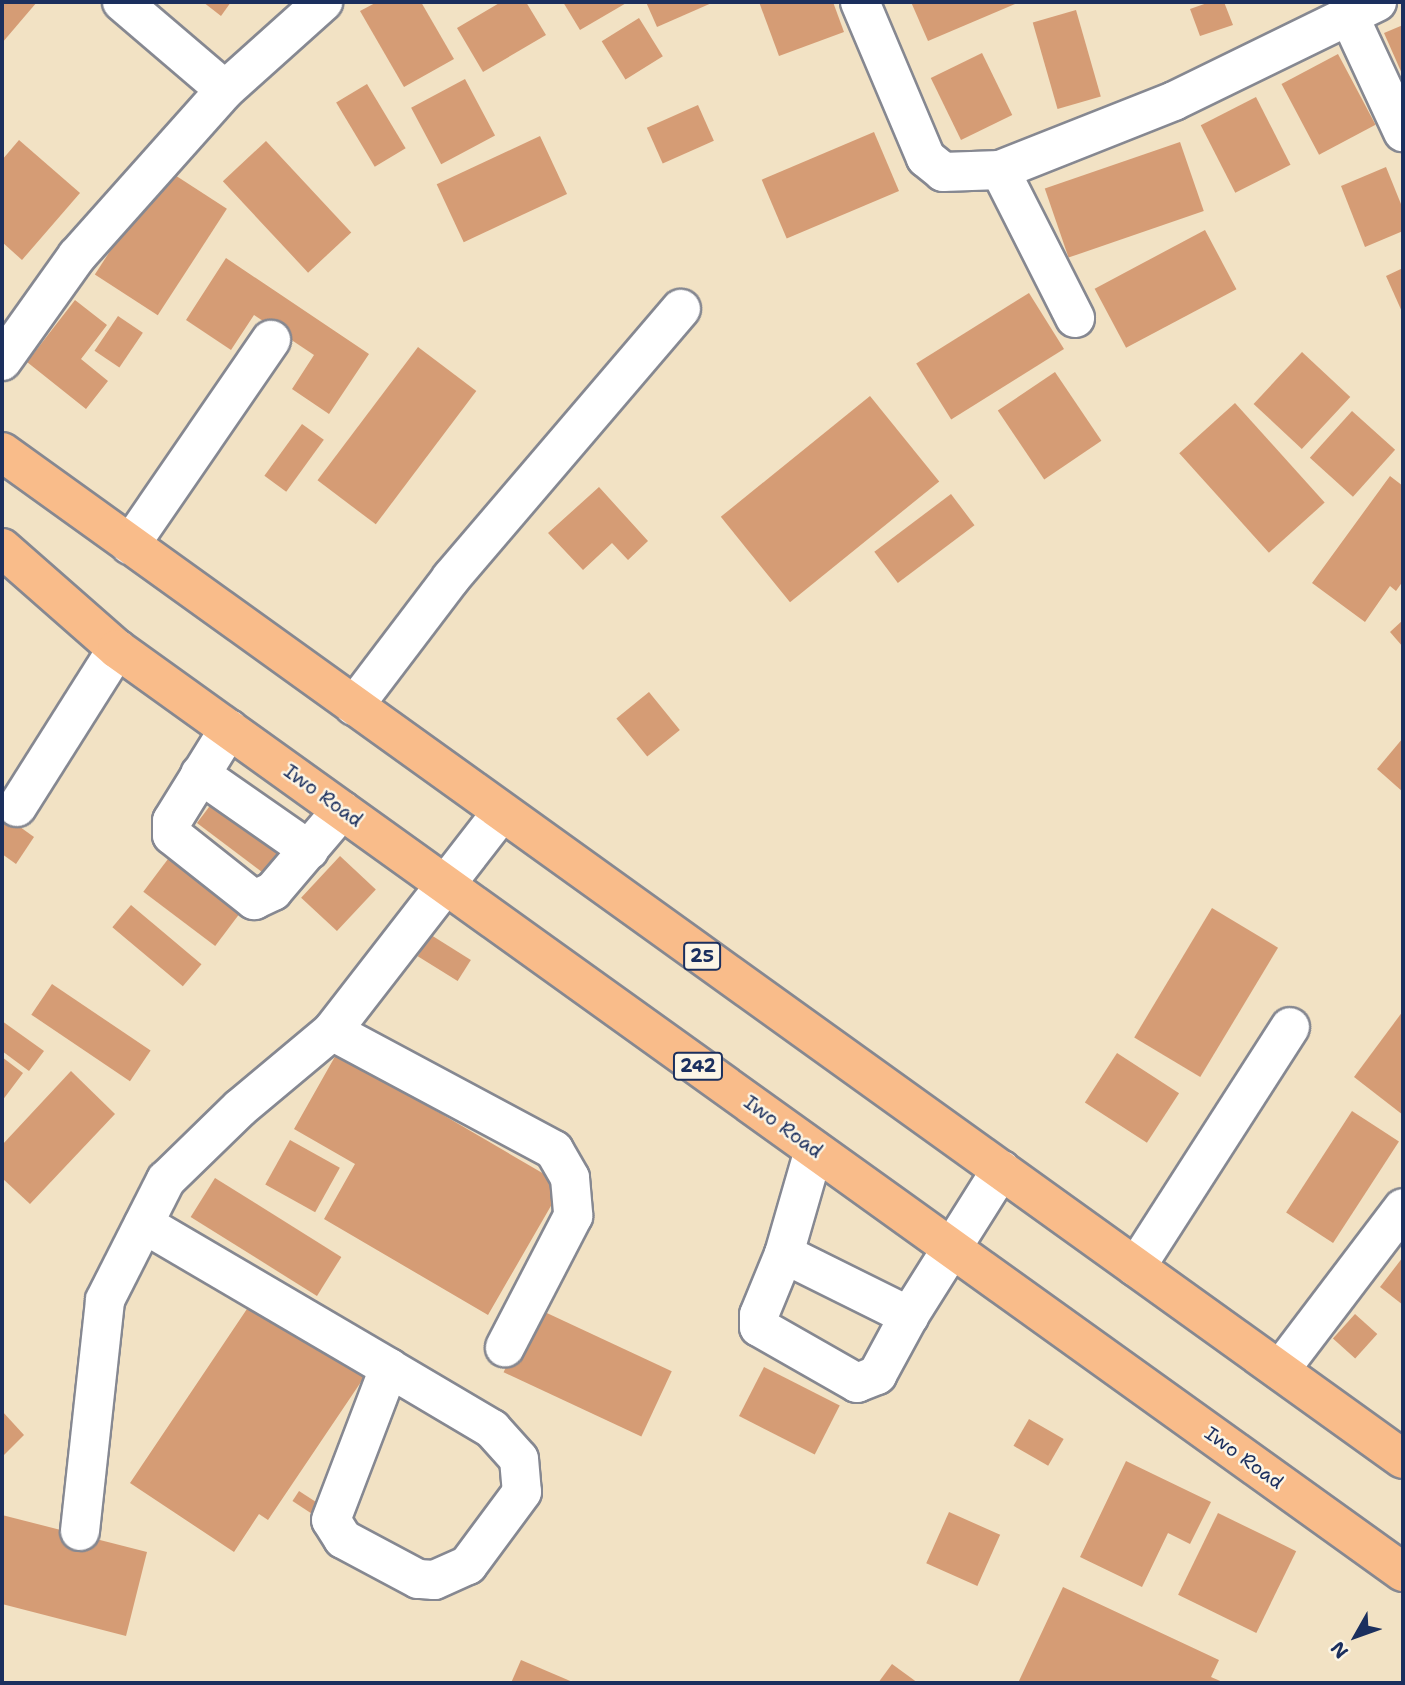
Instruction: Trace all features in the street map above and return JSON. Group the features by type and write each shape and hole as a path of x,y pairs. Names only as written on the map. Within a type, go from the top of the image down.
{"main road":[{"name":"25","path":"2,452 1403,1459"},
{"name":"Iwo Road","path":"2,548 117,649 1403,1572"}],"street":[{"path":"122,2 225,90"},
{"path":"2,361 77,256 225,90 323,2"},
{"path":"860,2 926,158 943,172 1000,170 1174,101 1364,10 1403,132"},
{"path":"1000,170 1075,317"},
{"path":"354,706 451,578 681,309"},
{"path":"130,545 271,340"},
{"path":"17,807 117,649"},
{"path":"229,729 172,821 172,835 254,900 273,891 342,810"},
{"path":"200,774 309,850"},
{"path":"80,1531 105,1300 166,1180 240,1108 332,1031 502,812"},
{"path":"1136,1267 1290,1027"},
{"path":"332,1031 554,1150 570,1178 573,1216 505,1347"},
{"path":"814,1150 784,1254 759,1315 759,1327 857,1382 877,1375 909,1316 1001,1170"},
{"path":"1280,1370 1403,1208"},
{"path":"144,1224 388,1368 492,1430 519,1459 522,1492 468,1565 434,1580 418,1579 343,1539 331,1520 388,1368"},
{"path":"784,1254 909,1316"}],"building":[{"path":"2,2 37,2 2,43"},
{"path":"203,2 231,2 221,16"},
{"path":"377,2 421,2 454,59 404,87 360,11"},
{"path":"501,2 526,2 546,35 483,72 457,28"},
{"path":"563,2 628,2 580,30"},
{"path":"646,2 714,2 657,27"},
{"path":"759,2 833,2 844,32 779,56"},
{"path":"911,2 1020,2 928,41"},
{"path":"1210,2 1224,2 1233,25 1200,36 1190,9"},
{"path":"1076,10 1101,97 1058,109 1033,22"},
{"path":"639,18 663,56 626,79 602,41"},
{"path":"1403,25 1403,76 1384,33"},
{"path":"982,53 1012,115 961,140 931,78"},
{"path":"1338,54 1376,125 1319,155 1281,84"},
{"path":"465,79 495,136 441,164 411,108"},
{"path":"367,84 406,148 375,167 336,103"},
{"path":"1256,97 1291,165 1235,193 1201,125"},
{"path":"698,105 714,141 663,163 647,128"},
{"path":"874,132 899,191 787,239 762,180"},
{"path":"540,136 567,194 464,242 437,184"},
{"path":"19,140 80,193 22,260 2,242 2,160"},
{"path":"266,141 351,232 308,273 223,181"},
{"path":"1180,142 1204,211 1069,258 1045,189"},
{"path":"1386,167 1403,209 1403,231 1365,247 1341,186"},
{"path":"164,168 227,209 158,315 95,275"},
{"path":"1205,230 1236,289 1126,348 1095,289"},
{"path":"226,258 369,354 329,414 292,389 314,355 254,315 231,350 186,320"},
{"path":"1403,268 1403,314 1386,276"},
{"path":"1029,293 1064,349 951,419 916,363"},
{"path":"75,300 107,325 81,359 108,381 86,409 27,362"},
{"path":"118,316 143,333 119,368 95,351"},
{"path":"418,347 476,391 376,524 317,480"},
{"path":"1302,352 1350,397 1302,449 1254,404"},
{"path":"1055,372 1101,441 1044,479 998,411"},
{"path":"870,396 939,481 790,602 721,517"},
{"path":"1235,403 1325,503 1269,553 1179,453"},
{"path":"1352,411 1395,450 1353,497 1310,458"},
{"path":"302,424 324,440 286,492 264,476"},
{"path":"1390,476 1403,486 1403,581 1396,591 1390,586 1365,622 1312,583"},
{"path":"599,487 648,541 628,560 612,543 583,570 548,533"},
{"path":"951,494 974,525 898,583 874,552"},
{"path":"1403,620 1403,647 1390,632"},
{"path":"649,692 680,730 647,757 616,718"},
{"path":"1403,738 1403,792 1377,769"},
{"path":"212,803 282,856 267,876 197,823"},
{"path":"2,814 34,837 16,864 2,854"},
{"path":"171,855 243,909 215,946 143,892"},
{"path":"340,856 376,889 337,931 301,898"},
{"path":"131,905 201,964 183,986 112,927"},
{"path":"1212,908 1278,948 1200,1077 1134,1037"},
{"path":"431,935 471,960 458,981 418,956"},
{"path":"52,984 151,1051 130,1081 31,1015"},
{"path":"1403,1011 1403,1115 1354,1077"},
{"path":"2,1021 44,1051 29,1071 2,1051"},
{"path":"337,1053 563,1185 488,1315 324,1219 355,1164 294,1129"},
{"path":"1117,1053 1179,1093 1147,1143 1085,1102"},
{"path":"2,1057 23,1073 2,1101"},
{"path":"71,1071 115,1114 30,1204 2,1178 2,1145"},
{"path":"1352,1111 1399,1141 1333,1243 1286,1212"},
{"path":"290,1140 340,1168 315,1212 265,1185"},
{"path":"215,1178 341,1257 317,1296 191,1217"},
{"path":"1403,1257 1403,1305 1380,1287"},
{"path":"255,1297 367,1373 268,1520 259,1514 234,1552 130,1483"},
{"path":"534,1307 672,1371 641,1436 504,1372"},
{"path":"1355,1314 1377,1334 1355,1359 1333,1339"},
{"path":"764,1367 840,1406 815,1455 739,1416"},
{"path":"2,1411 24,1435 2,1457"},
{"path":"1029,1419 1064,1439 1048,1466 1014,1446"},
{"path":"1126,1461 1211,1502 1190,1544 1168,1533 1142,1587 1080,1557"},
{"path":"299,1491 319,1504 313,1514 292,1501"},
{"path":"949,1512 1000,1535 977,1586 926,1563"},
{"path":"1218,1513 1296,1551 1256,1633 1178,1595"},
{"path":"2,1515 147,1552 126,1636 2,1604"},
{"path":"1063,1587 1219,1660 1211,1677 1225,1683 1018,1683"},
{"path":"521,1660 575,1683 511,1683"},
{"path":"892,1664 918,1683 878,1683"}]}
